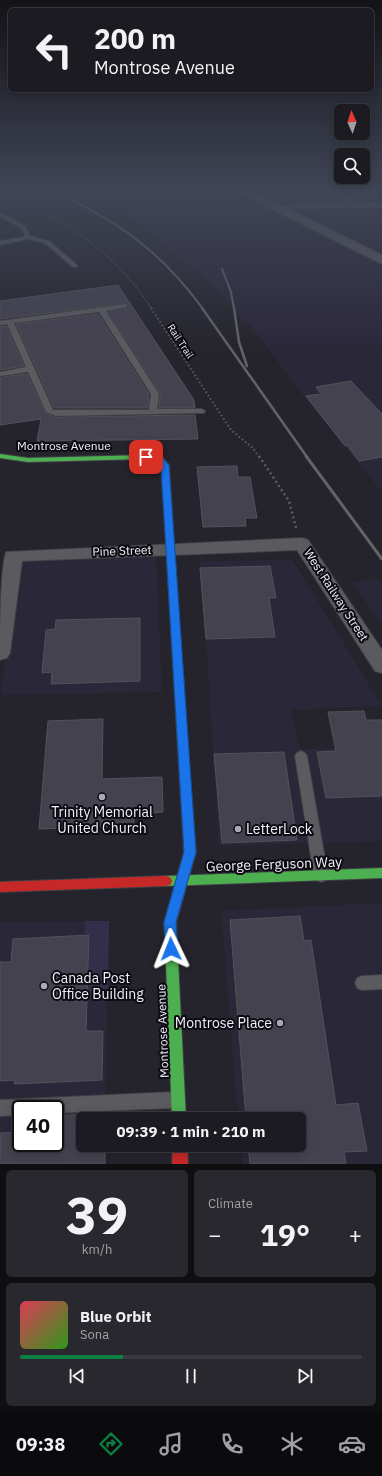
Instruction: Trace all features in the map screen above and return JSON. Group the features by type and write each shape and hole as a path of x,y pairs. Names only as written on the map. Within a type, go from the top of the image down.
{"street":[{"path":"351,244 382,260"},
{"name":"Montrose Avenue","path":"0,456 28,460 146,457 159,459 165,465 190,852 170,922 179,1112"},
{"name":"Pine Street","path":"0,653 13,556 302,544"},
{"name":"West Railway Street","path":"302,544 382,666"},
{"name":"George Ferguson Way","path":"0,887 382,873"},
{"path":"180,1152 180,1164"}],"lane":[{"path":"50,244 75,266"},
{"path":"0,323 125,306"},
{"path":"101,309 155,394 153,412"},
{"path":"10,322 50,412 56,414 200,411"},
{"path":"0,374 31,370"},
{"path":"301,756 322,876"},
{"path":"362,983 382,982"},
{"path":"0,1108 178,1100"}],"path":[{"name":"Rail Trail","path":"97,244 124,271 139,289 231,430 253,448 289,501 302,544"}],"shaded area":[{"path":"166,244 340,244 382,265 382,492 301,393 248,322 243,322 219,291"},
{"path":"359,244 382,244 382,256"},
{"path":"156,552 162,692 1,695 17,558"},
{"path":"292,559 382,706 291,710 299,746 302,749 382,746 382,841 219,846 206,641 199,562"},
{"path":"376,578 382,585 382,625 353,583"},
{"path":"382,903 382,1164 242,1164 241,1152 306,1152 306,1112 237,1112 221,911"},
{"path":"85,921 109,921 108,994 88,995 90,934 85,934"},
{"path":"109,921 105,1112 76,1112 76,1147 64,1149 64,1100 12,1100 12,1152 52,1152 0,1164 0,922"}],"building":[{"path":"118,285 194,400 195,408 159,408 160,393 108,312 127,308 128,305 126,303 0,319 0,301"},
{"path":"98,314 149,394 148,408 54,408 16,324"},
{"path":"0,326 6,326 24,366 0,370"},
{"path":"27,374 45,413 55,417 195,415 198,439 37,441 41,419 0,425 0,377"},
{"path":"351,381 382,414 382,457 359,461 347,445 345,446 306,396 321,394 316,387"},
{"path":"237,466 238,477 250,477 257,518 245,518 246,526 203,527 197,467"},
{"path":"270,566 276,598 269,598 275,637 206,639 200,568"},
{"path":"140,618 140,681 51,684 52,672 42,673 46,630 55,629 56,620"},
{"path":"364,711 366,720 382,720 382,796 326,798 317,752 336,751 328,712"},
{"path":"103,719 102,779 162,777 163,812 134,814 134,825 39,829 48,721"},
{"path":"284,752 297,840 222,843 214,754"},
{"name":"Montrose Place","path":"300,916 304,941 311,940 336,1105 358,1103 367,1151 344,1152 346,1164 250,1164 249,1152 306,1152 306,1112 245,1112 230,920"},
{"path":"89,935 86,1031 103,1031 102,1080 14,1084 15,1080 0,1081 0,962 11,962 13,939"},
{"path":"64,1115 76,1115 76,1152 105,1152 105,1164 0,1164 0,1133 12,1132 12,1152 64,1152"}],"railway":[{"path":"142,244 153,253 187,288 203,309"},
{"path":"222,269 231,292 234,309"},
{"path":"202,308 307,457"},
{"path":"234,308 239,342 247,366"},
{"path":"306,456 382,559"}],"traffic: fast":[{"path":"0,456 28,460 146,457 159,459 165,465 169,528"},
{"path":"166,881 382,873"},
{"path":"171,939 179,1112"}],"traffic: slow":[{"path":"169,528 183,750"}],"traffic: jam":[{"path":"171,939 170,923 190,852 183,750"},
{"path":"0,887 166,881"},
{"path":"180,1152 180,1164"}],"place":[{"name":"Trinity Memorial United Church","path":"102,797"},
{"name":"LetterLock","path":"238,829"},
{"name":"Canada Post Office Building","path":"44,986"},
{"name":"Montrose Place","path":"280,1023"}],"route":[{"path":"146,457 159,459 165,465 190,852 170,922 171,949"}]}
